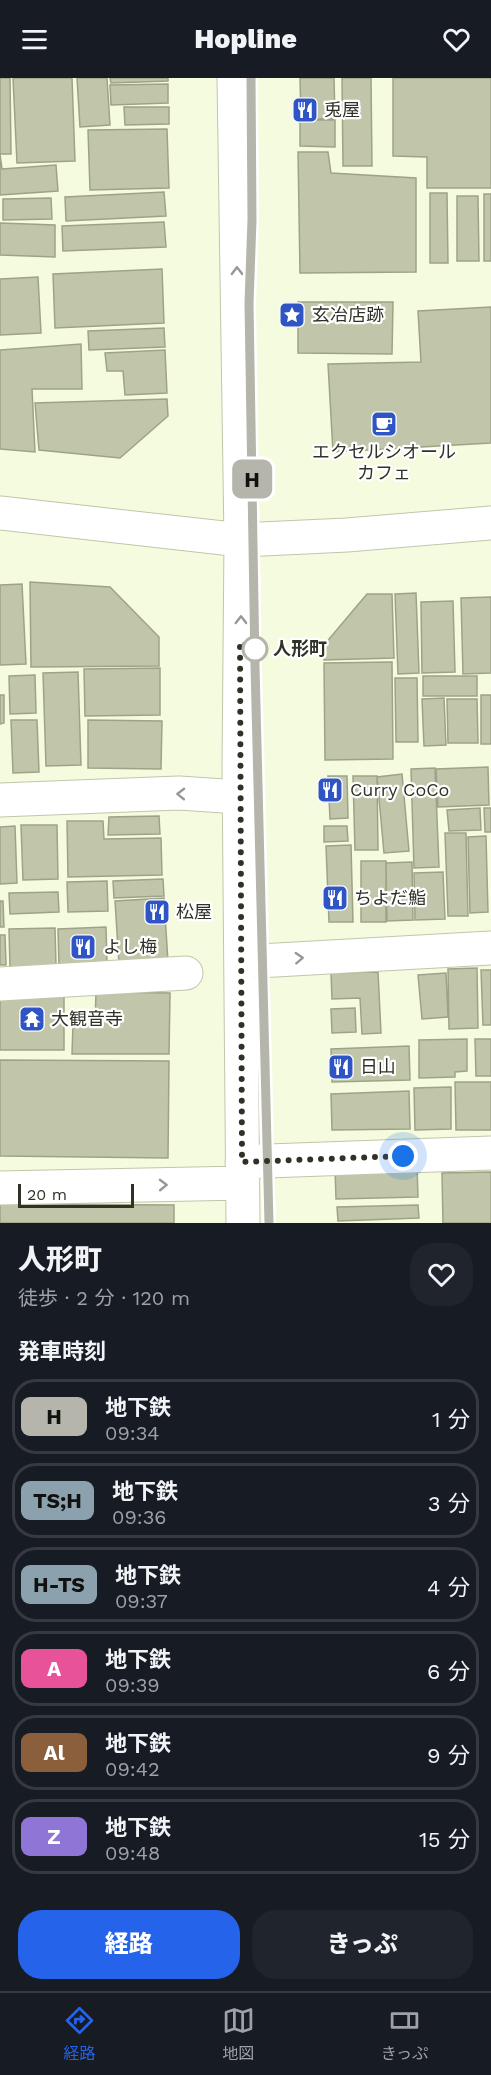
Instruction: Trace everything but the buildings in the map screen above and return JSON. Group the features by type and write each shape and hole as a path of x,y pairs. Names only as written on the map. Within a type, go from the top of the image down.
{"street":[{"path":"234,78 241,540 239,797 243,1223"},
{"path":"0,513 241,540 347,535 491,523"},
{"path":"0,800 179,794 239,797"},
{"path":"241,962 491,948"},
{"path":"0,984 186,973"},
{"path":"0,1188 491,1153"}],"metro line":[{"name":"H","path":"251,78 252,220 249,303 255,666 269,1223"}],"place":[{"name":"兎屋","path":"305,110"},
{"name":"玄冶店跡","path":"292,315"},
{"name":"エクセルシオール カフェ","path":"384,424"},
{"name":"人形町","path":"255,649"},
{"name":"Curry CoCo","path":"330,790"},
{"name":"ちよだ鮨","path":"335,898"},
{"name":"松屋","path":"157,912"},
{"name":"よし梅","path":"83,947"},
{"name":"大観音寺","path":"32,1019"},
{"name":"日山","path":"341,1067"}],"route":[{"path":"255,649 240,642 242,1162 403,1156"}]}
